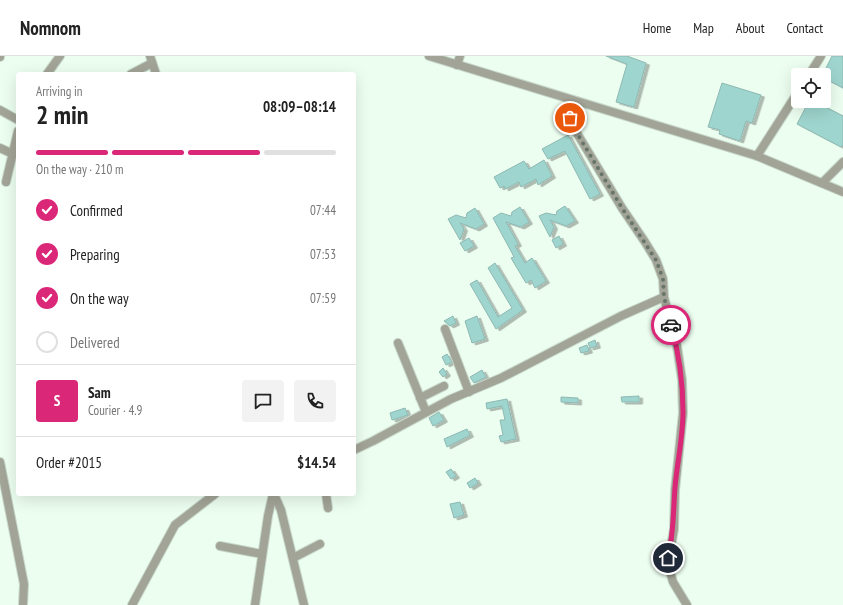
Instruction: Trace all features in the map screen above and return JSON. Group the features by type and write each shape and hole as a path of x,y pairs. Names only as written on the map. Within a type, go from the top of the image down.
{"street":[{"path":"48,72 60,56"},
{"path":"429,56 757,156 843,192"},
{"path":"457,65 460,56"},
{"path":"812,56 818,60"},
{"path":"134,72 151,59 155,72"},
{"path":"570,100 570,118 572,125 622,208 656,260 663,279 664,297 677,346 682,380 683,413 675,490 674,529 668,564 673,582 688,605"},
{"path":"757,156 791,103"},
{"path":"0,110 16,119"},
{"path":"6,182 16,140"},
{"path":"0,148 13,154"},
{"path":"822,183 843,162"},
{"path":"356,449 426,412 501,378 621,316 664,297"},
{"path":"445,329 470,392"},
{"path":"398,344 426,412"},
{"path":"420,398 444,386"},
{"path":"0,462 24,584 23,605"},
{"path":"133,605 175,525 211,496"},
{"path":"255,605 268,516 273,496"},
{"path":"275,496 281,510 304,605"},
{"path":"326,496 328,508"},
{"path":"293,558 320,544"},
{"path":"220,546 262,554"}],"building":[{"path":"606,56 627,56 646,63 634,107 616,102 627,64"},
{"path":"832,56 843,56 843,88 831,82 831,68 826,68"},
{"path":"722,83 761,95 752,123 746,121 740,141 719,134 720,130 708,127"},
{"path":"805,108 828,108 843,116 843,145 841,147 797,124"},
{"path":"568,135 600,194 590,199 565,151 548,159 542,149"},
{"path":"544,160 552,176 538,185 536,179 521,187 519,182 505,189 504,186 500,188 494,177 524,161 529,169"},
{"path":"565,206 575,221 566,226 550,220 554,227 550,237 539,216 546,213 556,215 557,211"},
{"path":"520,207 529,222 521,227 506,222 518,244 515,246 525,263 532,258 546,281 535,288 531,280 526,283 511,258 514,257 493,218 501,213 511,216 512,212"},
{"path":"475,208 484,224 476,229 460,223 464,229 460,240 448,219 456,215 466,218 467,213"},
{"path":"559,236 563,244 556,248 552,240"},
{"path":"469,238 474,246 465,251 460,243"},
{"path":"495,263 523,310 496,329 470,284 477,280 498,317 512,308 488,268"},
{"path":"453,316 456,323 450,326 444,321"},
{"path":"477,316 485,339 472,343 465,321"},
{"path":"595,340 597,346 590,348 588,343"},
{"path":"587,345 589,351 581,353 579,348"},
{"path":"447,354 452,362 446,365 442,357"},
{"path":"443,368 447,374 443,377 439,372"},
{"path":"482,370 486,377 474,383 470,377"},
{"path":"639,396 639,402 622,402 621,397"},
{"path":"561,397 578,398 578,403 561,402"},
{"path":"507,399 516,439 501,442 499,436 503,435 500,420 505,420 502,406 487,409 486,403"},
{"path":"405,408 408,415 392,420 390,413"},
{"path":"439,412 444,420 433,426 429,418"},
{"path":"467,429 470,435 447,447 444,439"},
{"path":"451,469 456,476 451,479 446,472"},
{"path":"475,478 478,483 470,488 467,483"},
{"path":"460,502 464,515 454,518 450,504"}],"way so far":[{"path":"570,118 572,125 622,208 656,260 663,279 664,297 671,325"}],"route":[{"path":"668,558 674,529 675,490 683,413 682,380 677,346 671,325"}]}
